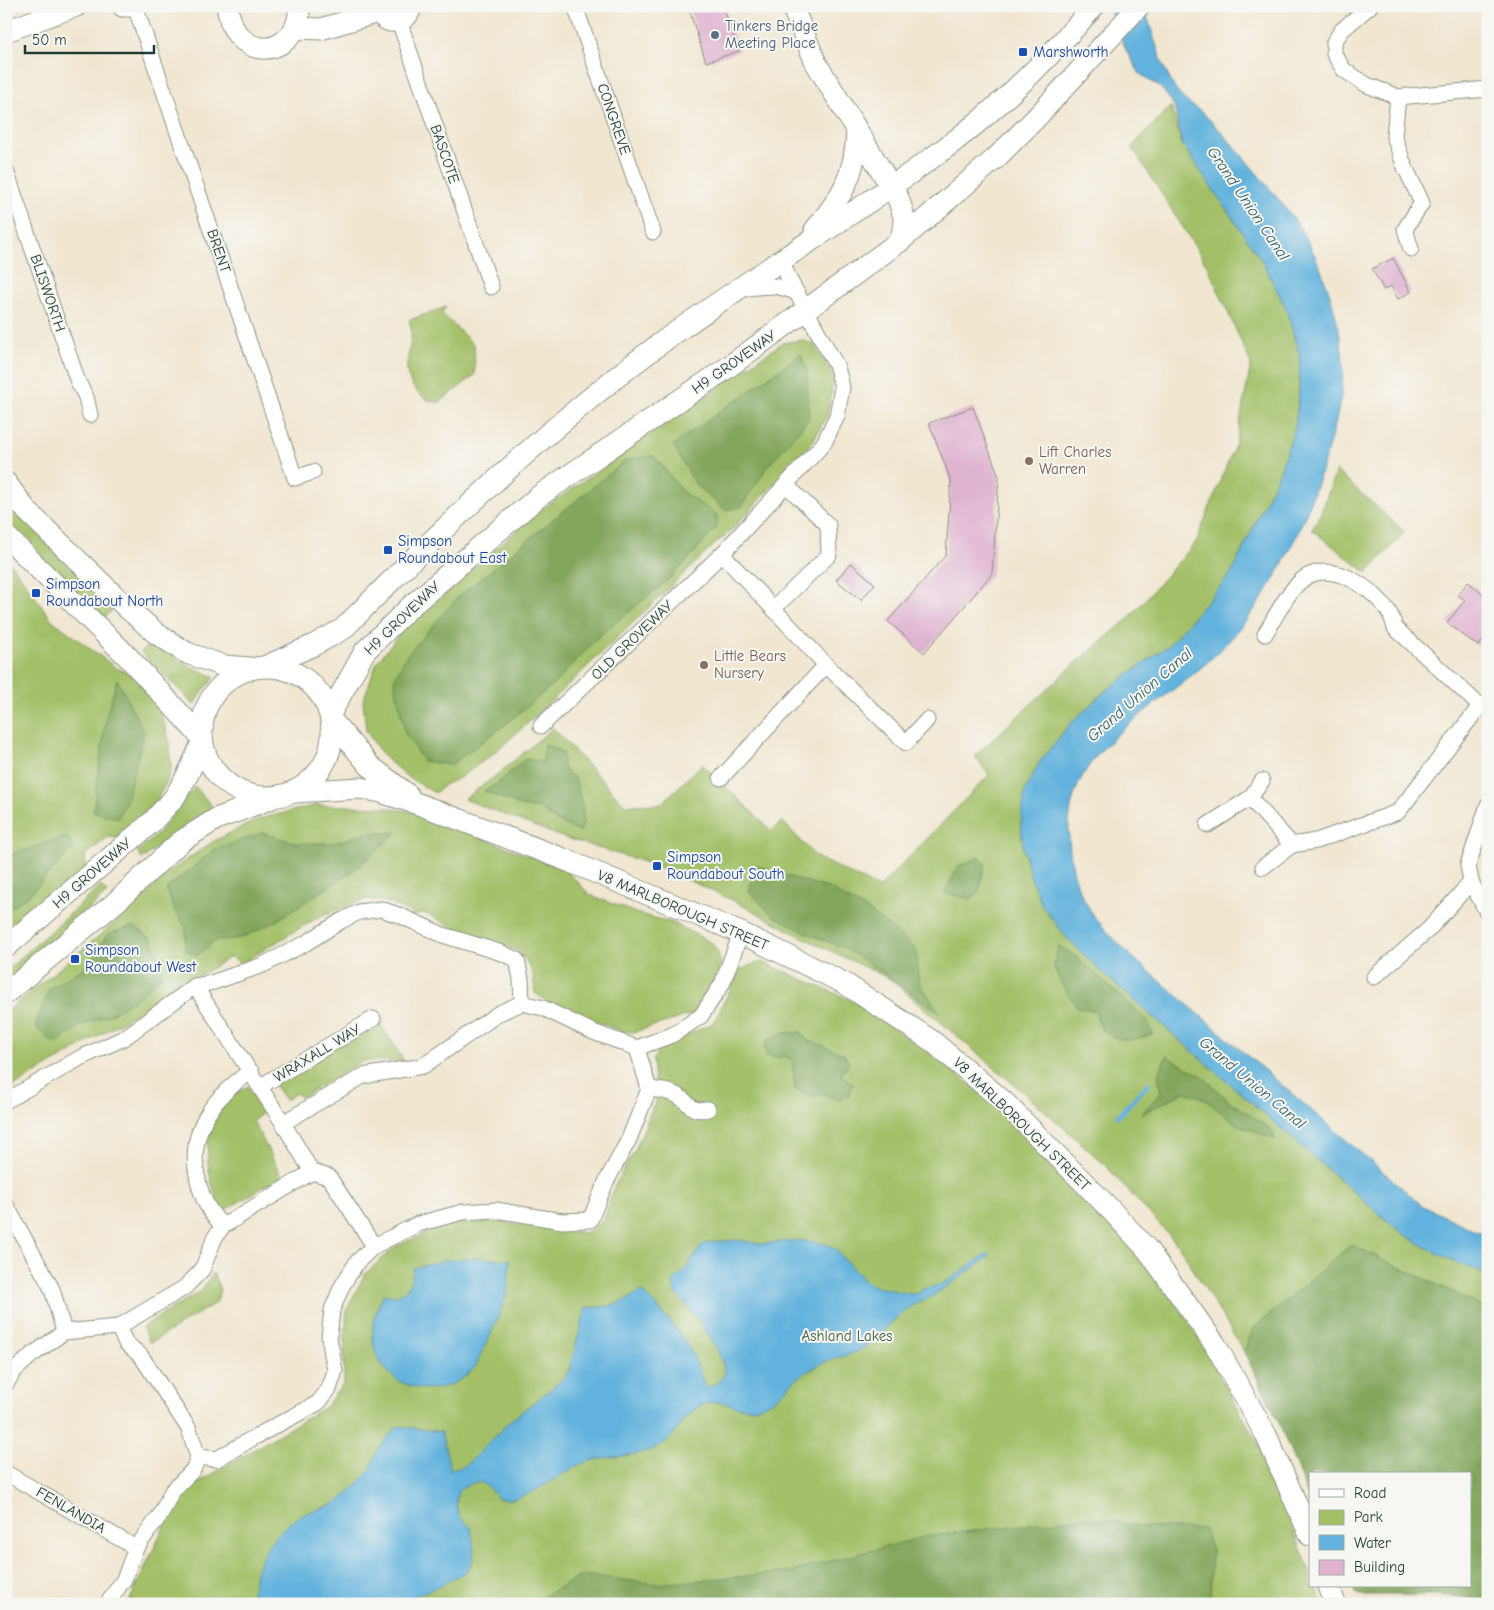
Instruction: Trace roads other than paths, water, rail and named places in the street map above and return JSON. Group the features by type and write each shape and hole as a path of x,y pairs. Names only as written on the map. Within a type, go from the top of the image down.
{"street":[{"path":"6,31 76,6"},
{"path":"123,6 135,6"},
{"name":"BRENT","path":"135,6 295,478 313,472"},
{"path":"227,6 233,27 239,37 252,45 269,48 282,43 296,28 299,14 298,6"},
{"name":"CONGREVE","path":"575,6 653,232"},
{"path":"792,6 816,63 894,192 905,217 905,226 896,244"},
{"path":"285,794 259,797 243,793 228,785 216,773 207,759 202,741 202,722 214,693 239,673 314,646 343,628 540,441 590,398 655,347 794,250 846,206 894,192 930,159 980,120 1067,37 1094,6"},
{"name":"H9 GROVEWAY","path":"331,717 365,651 410,607 539,496 727,368 801,302 848,280 896,244 954,195 1035,119 1139,6"},
{"path":"1370,6 1342,30 1334,42 1334,54 1344,70 1367,85 1398,97 1488,89"},
{"path":"296,28 321,28 377,9 385,20 405,14"},
{"name":"BASCOTE","path":"405,14 491,287"},
{"path":"1398,97 1394,136 1404,165 1422,203 1405,229 1411,249"},
{"path":"846,206 857,132"},
{"name":"BLISWORTH","path":"6,171 75,372 86,397 90,415"},
{"path":"894,192 914,203 924,203 954,195"},
{"name":"OLD GROVEWAY","path":"541,726 722,554 824,443 837,416 842,387 837,367 788,277 784,265 794,250"},
{"path":"735,290 774,286 785,288 801,302"},
{"path":"6,483 27,511 125,606 157,634 187,653 224,666 286,669 305,679 321,694 331,717 333,738 329,755 321,770 309,783 285,794 216,819 180,842 116,902 6,993"},
{"path":"774,608 828,555 828,525 786,485"},
{"path":"6,536 129,658 202,741"},
{"path":"722,554 826,665 906,743 927,720"},
{"path":"1263,867 1292,845 1316,841 1398,812 1484,704 1395,628 1390,614 1377,598 1354,580 1338,573 1322,572 1303,579 1292,591 1265,634"},
{"path":"721,778 826,665"},
{"name":"V8 MARLBOROUGH STREET","path":"331,717 370,766 421,804"},
{"name":"H9 GROVEWAY","path":"6,947 153,820 174,798 187,776 202,741"},
{"path":"1208,826 1250,798 1262,781"},
{"name":"V8 MARLBOROUGH STREET","path":"285,794 361,788 421,804 561,858 741,933 844,983 932,1040 1002,1100 1147,1249 1215,1344 1266,1435 1309,1533"},
{"path":"1250,798 1292,845"},
{"path":"1488,805 1468,864 1471,882 1488,914"},
{"path":"1374,977 1429,929 1471,882"},
{"path":"6,1101 80,1058 124,1038 196,986 248,971 306,943 359,912 380,909 401,916 443,936 488,948 517,960 521,979 522,1003"},
{"path":"284,1123 363,1076 423,1066 499,1013 522,1003 543,1008 593,1032 637,1048 672,1034 701,1016 722,984 741,933"},
{"name":"WRAXALL WAY","path":"196,986 261,1086 312,1172"},
{"name":"WRAXALL WAY","path":"261,1086 373,1019"},
{"path":"198,1457 217,1459 318,1403 329,1389 334,1370 329,1337 332,1310 342,1286 357,1262 374,1246 418,1224 463,1212 496,1210 562,1221 590,1220 606,1182 629,1139 649,1089 637,1048"},
{"name":"WRAXALL WAY","path":"224,1226 212,1215 201,1193 195,1169 198,1133 208,1112 222,1093 251,1071"},
{"path":"649,1089 667,1091 674,1094 691,1108 708,1109"},
{"path":"6,1384 14,1371 32,1355 64,1332 118,1327 184,1288 202,1270 214,1237 224,1226 312,1172 329,1177 374,1246"},
{"path":"6,1205 52,1289 64,1332"},
{"path":"107,1604 124,1579 136,1548 161,1514 172,1491 193,1470 198,1457 189,1429 141,1356 126,1343 118,1327"},
{"name":"FENLANDIA","path":"6,1472 136,1548"},
{"path":"1330,1588 1335,1604"}],"water":[{"name":"Grand Union Canal","path":"1108,6 1144,6 1159,53 1174,88 1186,101 1206,116 1231,143 1281,202 1301,229 1316,258 1332,302 1342,348 1343,375 1336,419 1310,503 1276,576 1262,599 1218,653 1117,735 1091,762 1082,777 1075,793 1069,829 1070,851 1076,879 1083,899 1096,919 1131,956 1423,1206 1476,1231 1488,1234 1488,1275 1424,1246 1400,1231 1371,1207 1094,965 1065,936 1042,905 1032,881 1023,847 1021,822 1025,791 1039,763 1070,724 1103,693 1169,645 1231,574 1280,471 1295,427 1299,394 1300,356 1285,306 1262,261 1182,144 1174,105 1161,88 1140,74 1127,52"},
{"path":"738,1240 761,1244 800,1240 826,1244 835,1249 864,1281 876,1287 911,1294 920,1293 923,1289 941,1285 988,1253 990,1256 931,1297 908,1309 866,1347 818,1365 797,1378 778,1396 766,1404 751,1408 716,1402 702,1405 686,1418 669,1440 663,1444 632,1455 589,1461 517,1498 497,1498 488,1487 479,1482 470,1484 458,1491 456,1504 459,1516 471,1528 474,1547 473,1560 467,1571 437,1587 395,1604 252,1604 255,1577 259,1564 272,1541 291,1522 307,1513 335,1503 347,1495 369,1472 380,1447 398,1426 441,1432 451,1470 462,1467 472,1460 510,1421 562,1380 569,1370 586,1307 601,1307 615,1304 641,1291 676,1329 693,1355 706,1388 719,1382 725,1373 717,1350 705,1329 675,1291 673,1282 684,1271 702,1245 711,1242"},
{"path":"477,1258 510,1260 508,1287 505,1298 496,1323 476,1366 455,1382 434,1389 414,1387 395,1379 381,1364 374,1344 374,1321 384,1294 397,1295 406,1290 411,1280 413,1268 447,1260"}],"waterway":[{"path":"1118,1116 1148,1084"}],"place":[{"name":"Tinkers Bridge Meeting Place","path":"715,35"},
{"name":"Marshworth","path":"1023,52"},
{"name":"Lift Charles Warren","path":"1029,461"},
{"name":"Simpson Roundabout East","path":"388,550"},
{"name":"Simpson Roundabout North","path":"36,593"},
{"name":"Little Bears Nursery","path":"704,665"},
{"name":"Simpson Roundabout South","path":"657,866"},
{"name":"Simpson Roundabout West","path":"75,959"}],"park label":[{"name":"Ashland Lakes","path":"847,1336"}]}
